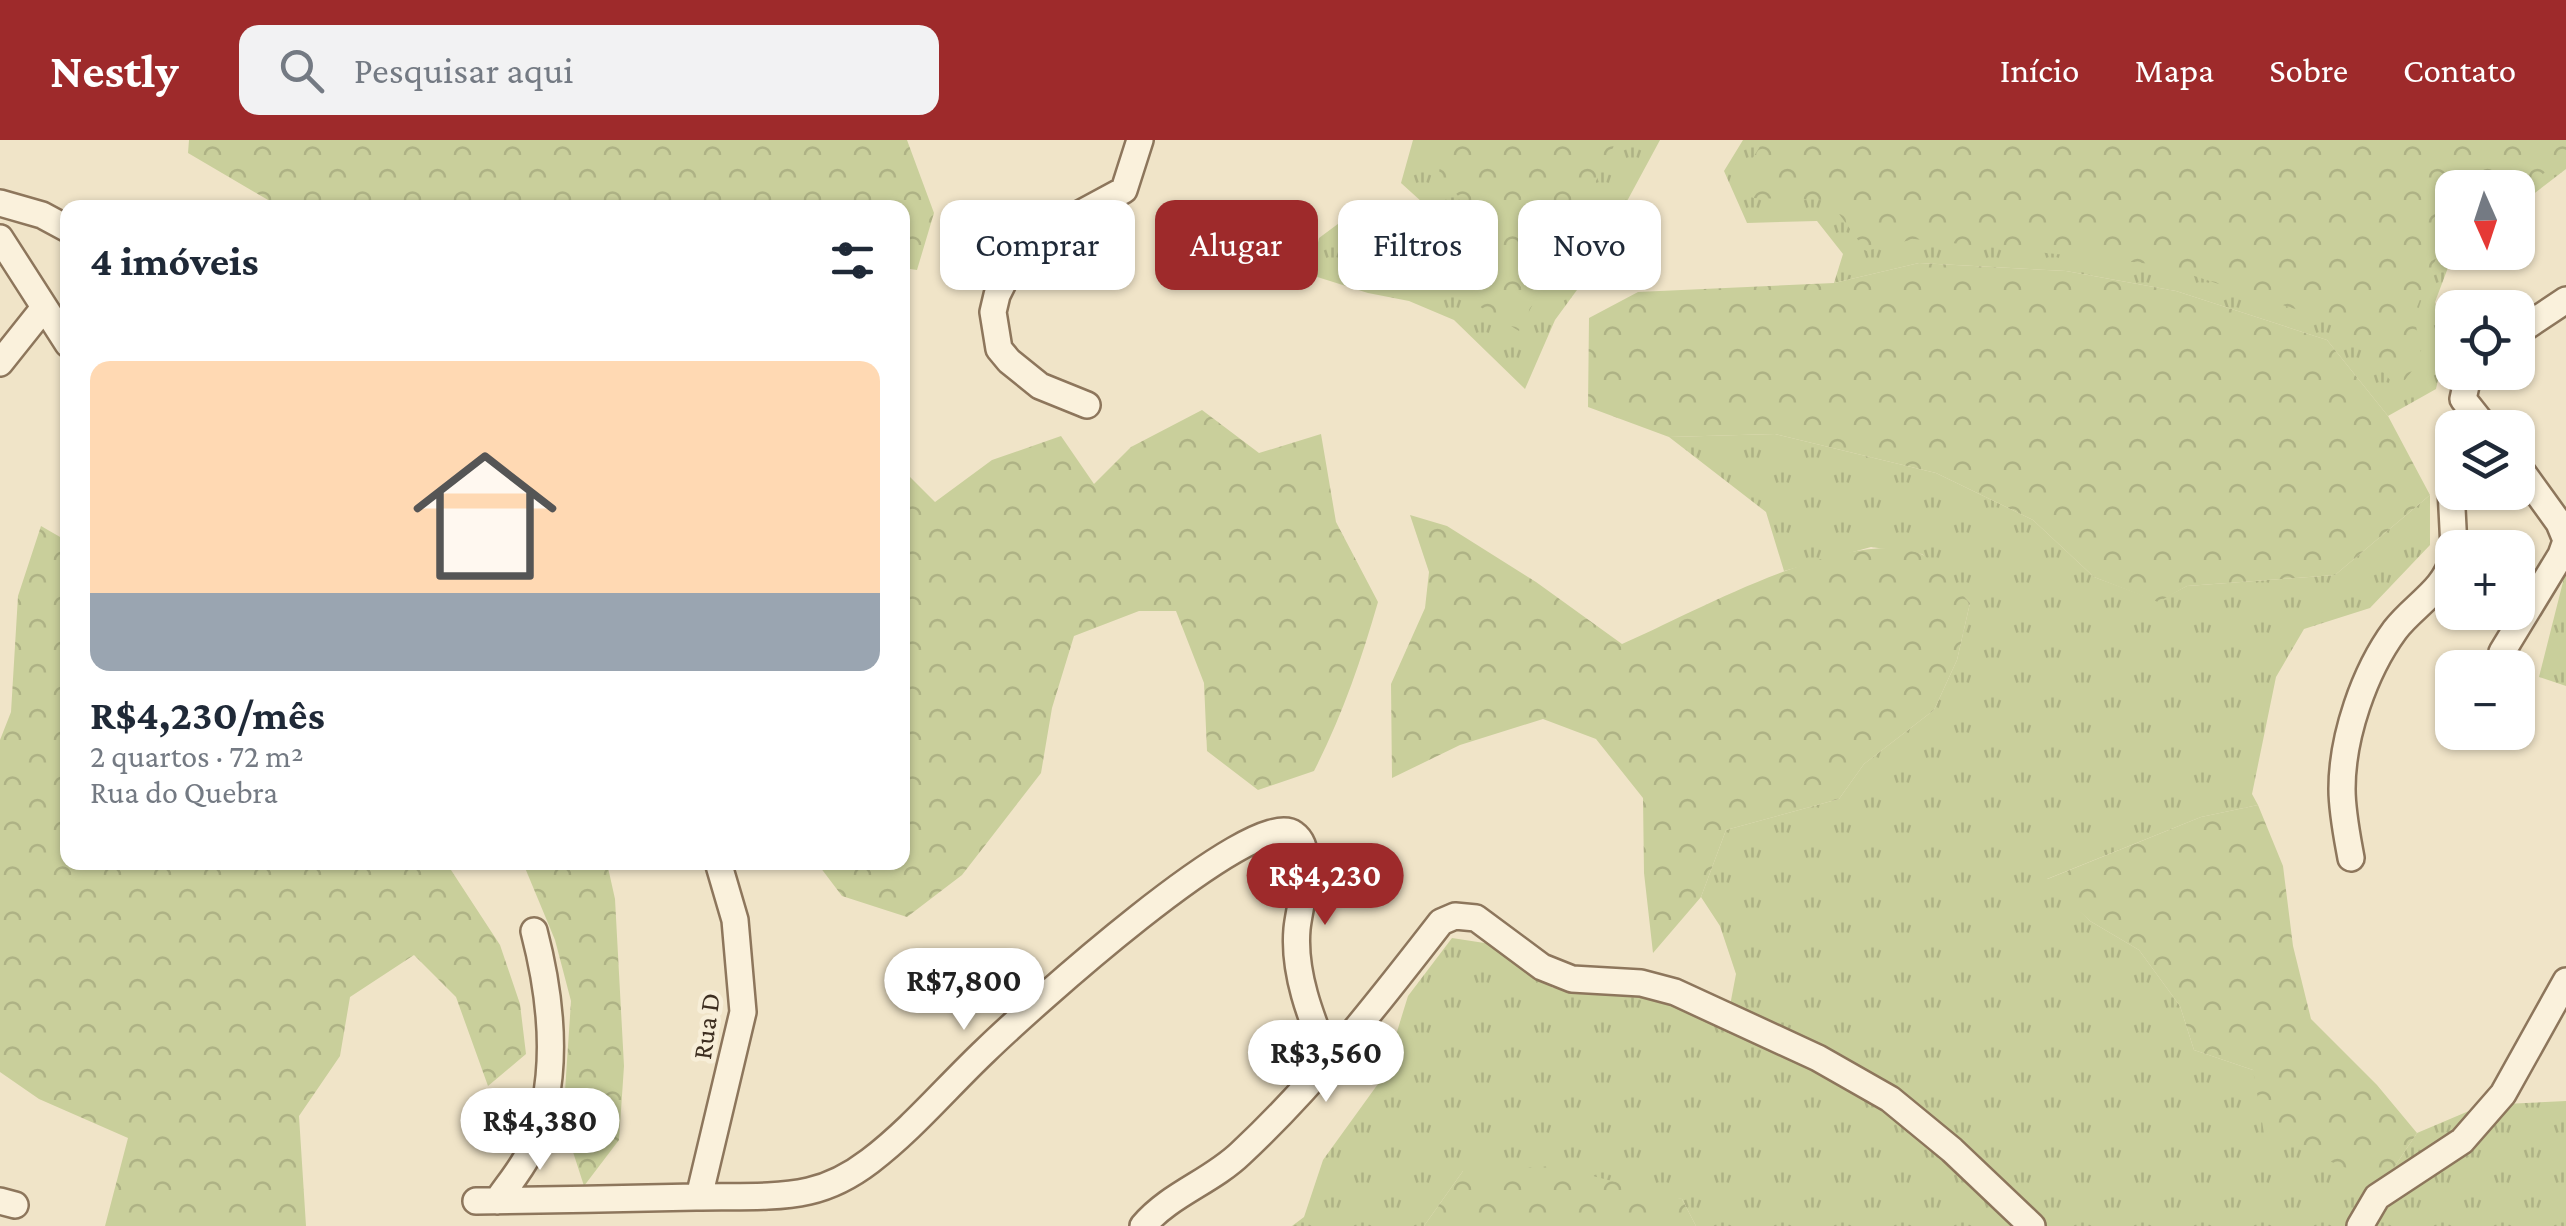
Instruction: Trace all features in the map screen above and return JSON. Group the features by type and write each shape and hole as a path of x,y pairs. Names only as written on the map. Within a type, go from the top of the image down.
{"street":[{"path":"1087,405 1040,386 999,349 993,324 997,295 1022,245 1124,190 1140,140"},
{"path":"0,204 42,215 60,225"},
{"path":"0,238 60,332"},
{"path":"2535,321 2566,300"},
{"path":"0,364 43,308"},
{"path":"2459,410 2465,390"},
{"path":"2463,398 2472,410"},
{"path":"2503,650 2566,541 2559,523 2535,490"},
{"path":"2351,858 2342,790 2346,748 2369,674 2395,629 2435,588"},
{"path":"534,932 544,967 552,1057 546,1110 527,1157 487,1201 810,1191 846,1177 896,1139 987,1049 1134,920 1248,840 1266,832 1291,831 1300,839 1304,852 1305,883 1297,931 1299,967 1312,1020 1328,1060"},
{"name":"Rua D","path":"698,1196 743,1012 735,920 720,870"},
{"path":"1143,1226 1156,1210 1236,1158 1282,1114 1441,922 1455,916 1476,918 1542,967 1572,978 1641,983 1675,992 1818,1058 1890,1099 1952,1150 2032,1226"},
{"path":"2360,1226 2377,1198 2462,1141 2503,1094 2566,980"},
{"path":"599,1226 604,1200"}],"green space":[{"path":"189,140 907,140 934,213 917,270 910,269 910,200 268,200 188,153"},
{"path":"1413,140 1660,140 1628,200 1518,200 1518,290 1577,290 1555,320 1525,389 1454,320 1409,301 1358,290 1498,290 1498,200 1420,200 1401,183"},
{"path":"1443,140 1617,140 1586,200 1518,200 1518,290 1540,290 1519,331 1453,290 1498,290 1498,200 1461,200 1439,173"},
{"path":"1743,140 2566,140 2566,169 2535,193 2535,170 2435,170 2435,270 2447,270 2440,290 2435,290 2435,390 2388,416 2327,340 2176,291 2066,271 1919,263 1834,283 1843,254 1817,221 1747,223 1724,171"},
{"path":"1764,140 2566,140 2566,157 2535,180 2535,170 2435,170 2435,261 2414,315 2422,358 2398,389 2341,324 2161,265 1914,239 1866,251 1829,200 1753,198 1746,169"},
{"path":"1338,224 1338,284 1318,277 1319,238"},
{"path":"1919,263 2066,271 2176,291 2327,340 2388,416 2430,495 2335,575 2187,586 2158,602 2094,577 2033,520 1936,473 1775,434 1669,437 1588,407 1589,318 1638,292 1834,283"},
{"path":"1202,410 1259,453 1321,434 1336,522 1378,602 1350,688 1314,771 1258,790 1207,751 1204,683 1176,611 1139,611 1074,636 1052,708 1041,773 962,875 907,917 842,896 822,870 910,870 910,477 935,502 992,460 1061,436 1094,484 1131,447"},
{"path":"1775,434 1936,473 2033,520 2094,577 2158,601 2187,586 2335,575 2430,495 2430,545 2370,608 2304,629 2276,677 2252,794 2258,805 2201,817 2047,879 2090,921 2139,950 2180,1006 2194,1050 2253,1070 2383,1184 2417,1133 2483,1105 2566,1101 2566,1226 1696,1226 1682,1199 1463,1171 1424,1226 1292,1226 1304,1217 1323,1160 1383,1077 1408,996 1452,938 1491,944 1553,988 1633,989 1706,1018 1728,1016 1736,974 1720,926 1701,897 1726,830 1839,799 1864,764 1934,710 1957,660 1970,603 1922,554 1871,547 1784,571 1766,512 1669,437"},
{"path":"1410,515 1447,526 1536,582 1622,644 1770,577 1853,552 1890,548 1921,554 1970,603 1957,660 1934,710 1864,764 1839,799 1726,830 1701,897 1653,953 1644,873 1643,798 1596,739 1543,719 1460,745 1392,778 1391,684 1425,608 1429,572"},
{"path":"41,526 60,537 60,870 451,870 500,945 520,1004 526,1054 488,1086 456,997 414,955 350,997 340,1056 299,1116 306,1226 105,1226 128,1138 39,1099 0,1072 0,740 11,712 18,596"},
{"path":"2566,570 2566,686 2539,677"},
{"path":"2258,805 2283,866 2293,946 2311,1019 2377,1085 2417,1133 2383,1184 2264,1133 2253,1070 2194,1050 2180,1006 2139,950 2090,921 2045,880 2201,817"},
{"path":"526,870 609,870 615,899 624,1066 619,1140 584,1186 563,1121 571,1001 555,940"},
{"path":"1554,1166 1682,1199 1696,1226 1424,1226 1463,1171"}]}
